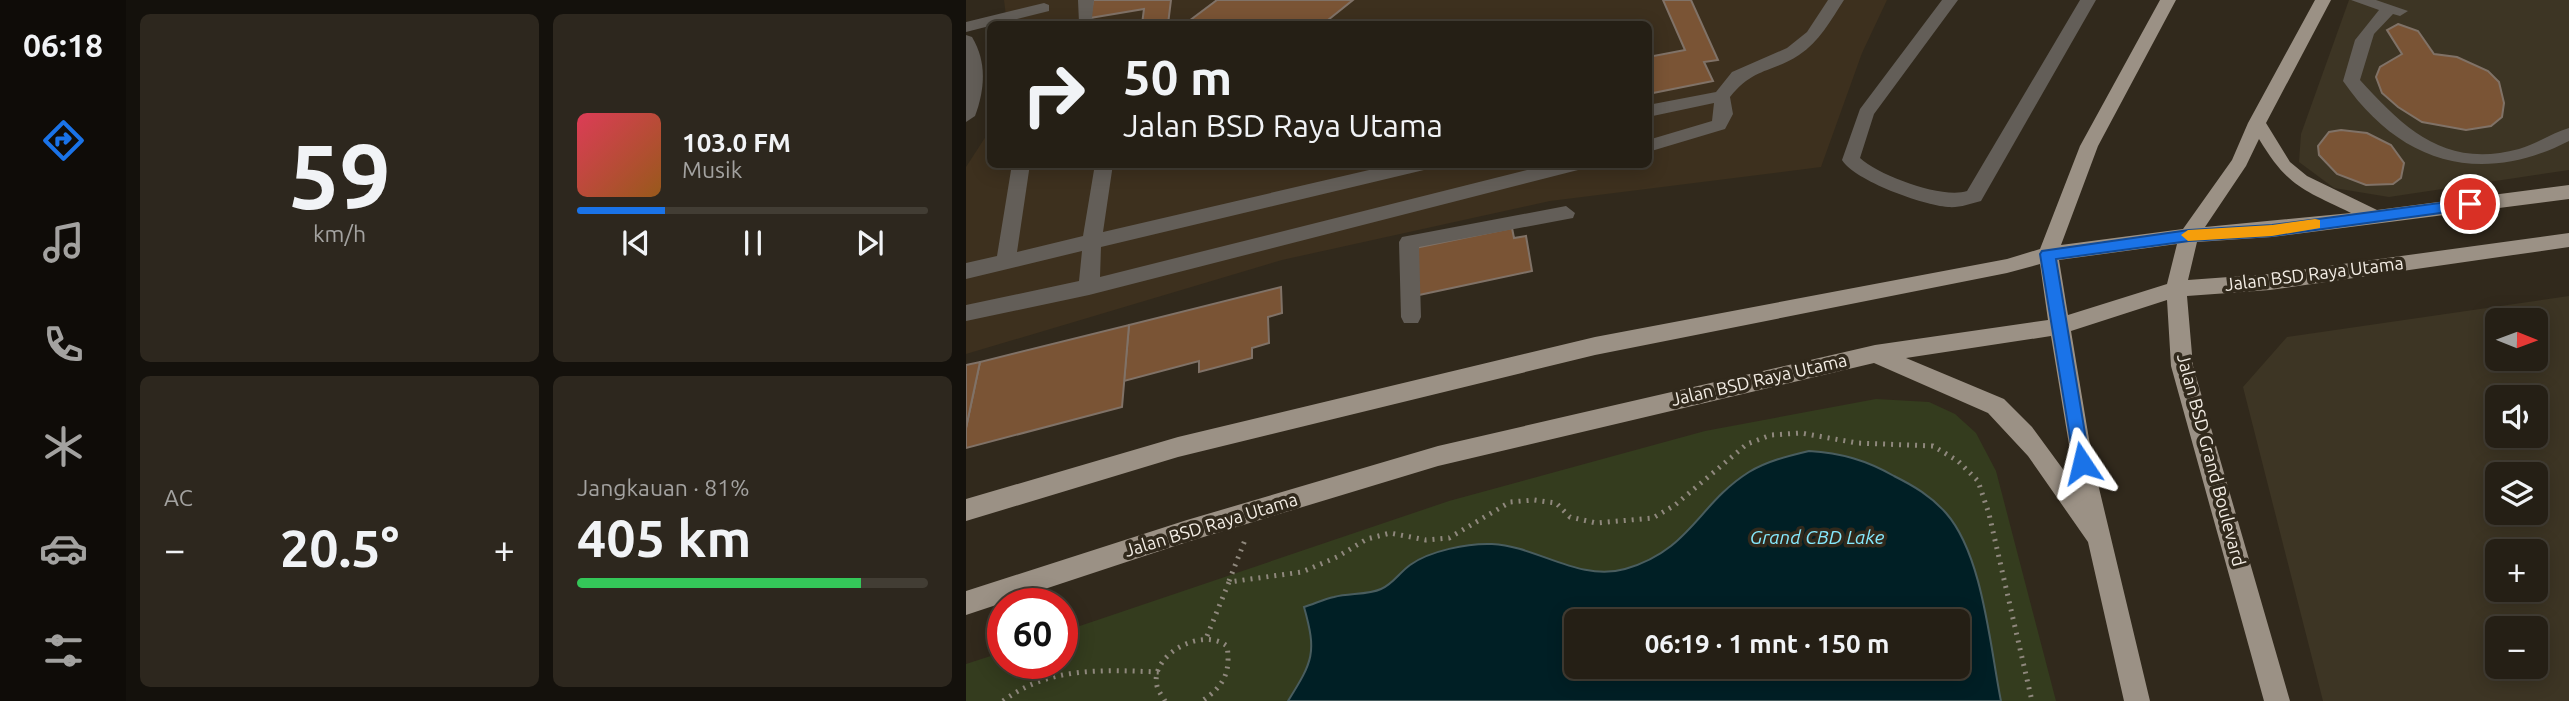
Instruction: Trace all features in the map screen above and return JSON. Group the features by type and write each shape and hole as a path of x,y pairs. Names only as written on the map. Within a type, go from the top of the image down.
{"main road":[{"path":"2137,701 2075,425 2048,254 2089,146 2168,0"},
{"name":"Jalan BSD Grand Boulevard","path":"2277,701 2182,366 2176,289 2189,235 2240,162 2257,123 2323,0"},
{"path":"2257,123 2284,166 2301,181 2371,215"},
{"path":"966,510 1178,447 1621,339 2007,266 2048,254 2189,235 2272,230 2371,215 2569,192"},
{"name":"Jalan BSD Raya Utama","path":"966,603 1437,456 1875,354 2061,326 2176,289 2270,282 2569,240"},
{"path":"1875,354 1996,406 2011,418 2100,543"}],"street":[{"path":"1086,0 1084,20 1087,21"},
{"path":"1652,110 1722,96 1738,76 1793,52 1813,36 1836,0"},
{"path":"1950,0 1866,113 1851,160 1860,168 1944,201 1965,201 1974,196 2088,0"},
{"path":"2359,0 2396,9 2370,25 2357,55 2351,81 2387,121 2409,136 2446,157 2489,161 2533,150 2569,134"},
{"path":"995,21 1044,11"},
{"path":"966,27 987,23"},
{"path":"966,40 974,52 976,71 972,103 966,116"},
{"path":"1652,145 1719,125 1724,114 1722,96"},
{"path":"1006,261 1020,168"},
{"path":"1089,287 1092,242 1103,168"},
{"path":"966,313 1089,287 1562,168"},
{"path":"966,271 1092,242 1372,170"},
{"path":"1410,317 1409,242 1566,213"}],"path":[{"path":"1229,582 1301,572 1337,557 1367,540 1390,533 1426,540 1449,538 1510,502 1534,500 1556,503 1570,517 1596,523 1653,518 1675,505 1747,444 1771,435 1801,433 1857,443 1933,446 1958,461 1978,481 1989,514 2032,701"},
{"path":"1206,636 1256,511"},
{"path":"1165,701 1157,685 1160,671 1179,646 1206,636 1227,645 1231,657 1229,670 1222,684 1202,701"},
{"path":"1003,701 1014,691 1082,669 1160,671"}],"shaded area":[{"path":"1004,0 1887,0 1862,53 1821,167 1550,201 1282,260 966,354 966,167 987,135 987,168 1652,168 1652,21 1007,21"},
{"path":"2349,0 2569,0 2569,170 2389,197 2334,188 2299,162 2301,134"},
{"path":"2569,296 2569,701 2323,701 2243,387 2287,337 2485,308 2485,371 2548,371 2548,308 2486,308"}],"green space":[{"path":"1876,399 1929,402 1955,414 1976,433 1996,471 2056,701 966,701 966,664 987,657 987,679 1078,679 1078,627 1449,501 1705,431"}],"water":[{"name":"Grand CBD Lake","path":"1809,451 1853,458 1922,492 1946,513 1959,531 1977,577 2001,701 1288,701 1303,676 1310,656 1310,635 1304,607 1334,597 1376,591 1389,585 1418,560 1438,552 1472,545 1509,546 1591,571 1625,569 1647,561 1665,550 1732,485 1749,472 1770,462"}],"building":[{"path":"1093,0 1171,0 1168,21 1142,21 1144,9 1090,18"},
{"path":"1217,0 1353,0 1327,21 1189,21"},
{"path":"1663,0 1691,0 1718,60 1704,62 1713,81 1652,93 1652,56 1685,50"},
{"path":"2398,24 2418,31 2434,54 2457,57 2488,71 2499,82 2504,103 2502,117 2491,126 2466,130 2422,122 2382,93 2376,77 2380,67 2402,54 2387,30"},
{"path":"2341,130 2367,133 2391,145 2404,163 2401,178 2393,184 2366,185 2337,174 2319,155 2318,146 2329,132"},
{"path":"1512,228 1514,238 1526,236 1532,271 1419,295 1415,248"},
{"path":"1281,287 1282,313 1268,317 1269,343 1252,348 1252,358 1199,372 1199,361 1124,381 1129,325"},
{"path":"1129,325 1122,407 966,448 966,428 980,362"},
{"path":"980,362 966,428 966,365"}],"slow traffic":[{"path":"2188,235 2272,230 2315,224"}],"route":[{"path":"2082,463 2048,254 2189,235 2272,230 2470,204"}]}
